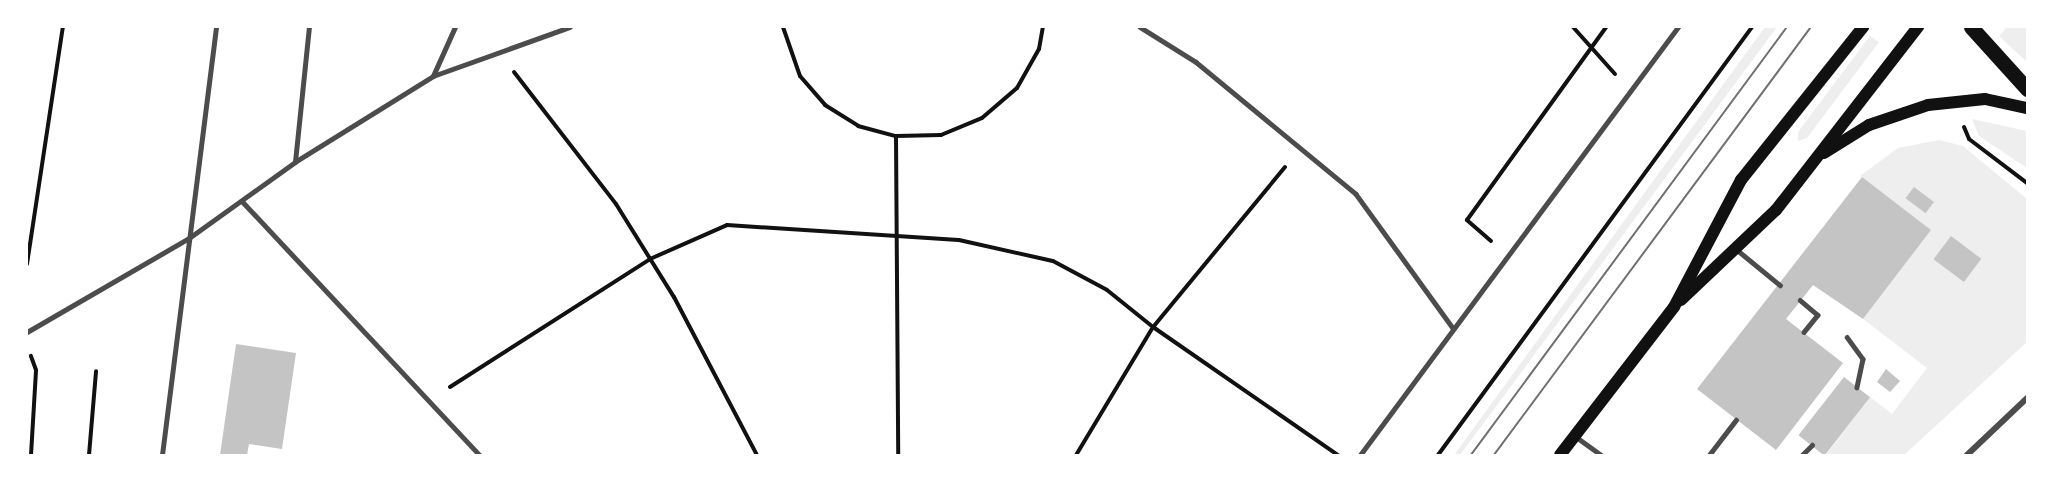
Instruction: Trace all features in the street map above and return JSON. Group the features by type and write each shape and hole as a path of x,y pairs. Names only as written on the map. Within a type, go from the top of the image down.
{"main road":[{"path":"1674,307 1741,180 1863,27"},
{"path":"1560,455 1674,307 1776,210 1918,27"},
{"path":"1971,27 2027,89"},
{"path":"1815,159 1869,126 1958,100 2027,108"}],"street":[{"path":"1967,455 2027,398"}],"lane":[{"path":"162,455 216,27"},
{"path":"295,162 309,27"},
{"path":"433,76 455,27"},
{"path":"27,332 189,238 295,162 433,76 497,51 570,27"},
{"path":"1140,27 1196,62 1356,194 1453,328"},
{"path":"1360,455 1678,27"},
{"path":"242,201 480,455"},
{"path":"1736,249 1780,285"},
{"path":"1800,300 1818,315 1804,332"},
{"path":"1848,337 1863,359 1857,387"},
{"path":"1709,455 1737,420"},
{"path":"1575,436 1601,455"},
{"path":"1802,455 1812,445"}],"path":[{"path":"27,264 63,27"},
{"path":"783,27 800,76 825,105 858,126 896,136 940,135 982,118 1017,88 1039,50 1043,27"},
{"path":"1573,27 1629,91"},
{"path":"1508,255 1467,220 1606,27"},
{"path":"1438,455 1752,27"},
{"path":"497,51 616,204 650,259 757,455"},
{"path":"1958,100 1969,139 2027,183"},
{"path":"896,136 892,233 898,455"},
{"path":"1076,455 1153,327 1301,148"},
{"path":"429,401 650,259 727,225 892,233 1006,246 1053,261 1107,290 1153,327 1338,455"},
{"path":"27,351 36,370 31,455"},
{"path":"89,455 96,371"}],"shaded area":[{"path":"1765,27 1777,27 1460,455 1454,455"},
{"path":"2007,27 2027,27 2027,62 1999,36"},
{"path":"1870,36 1879,42 1807,138 1798,141 1798,132"},
{"path":"1972,119 2027,131 2027,168 1979,136"},
{"path":"1939,140 1963,146 2027,199 2027,342 1904,455 1826,455 1870,397 1892,414 1927,368 1863,319 1931,230 1860,176 1898,148"}],"building":[{"path":"1862,177 1931,230 1863,319 1813,285 1786,319 1843,363 1776,450 1697,389"},
{"path":"1914,187 1934,202 1926,213 1906,198"},
{"path":"1951,236 1981,259 1964,282 1934,259"},
{"path":"236,344 296,353 282,449 249,444 247,455 220,455"},
{"path":"1886,369 1900,381 1890,392 1877,382"},
{"path":"1844,377 1870,397 1825,455 1798,435"}],"tram line":[{"path":"1471,455 1787,27"},
{"path":"1494,455 1811,27"}]}
